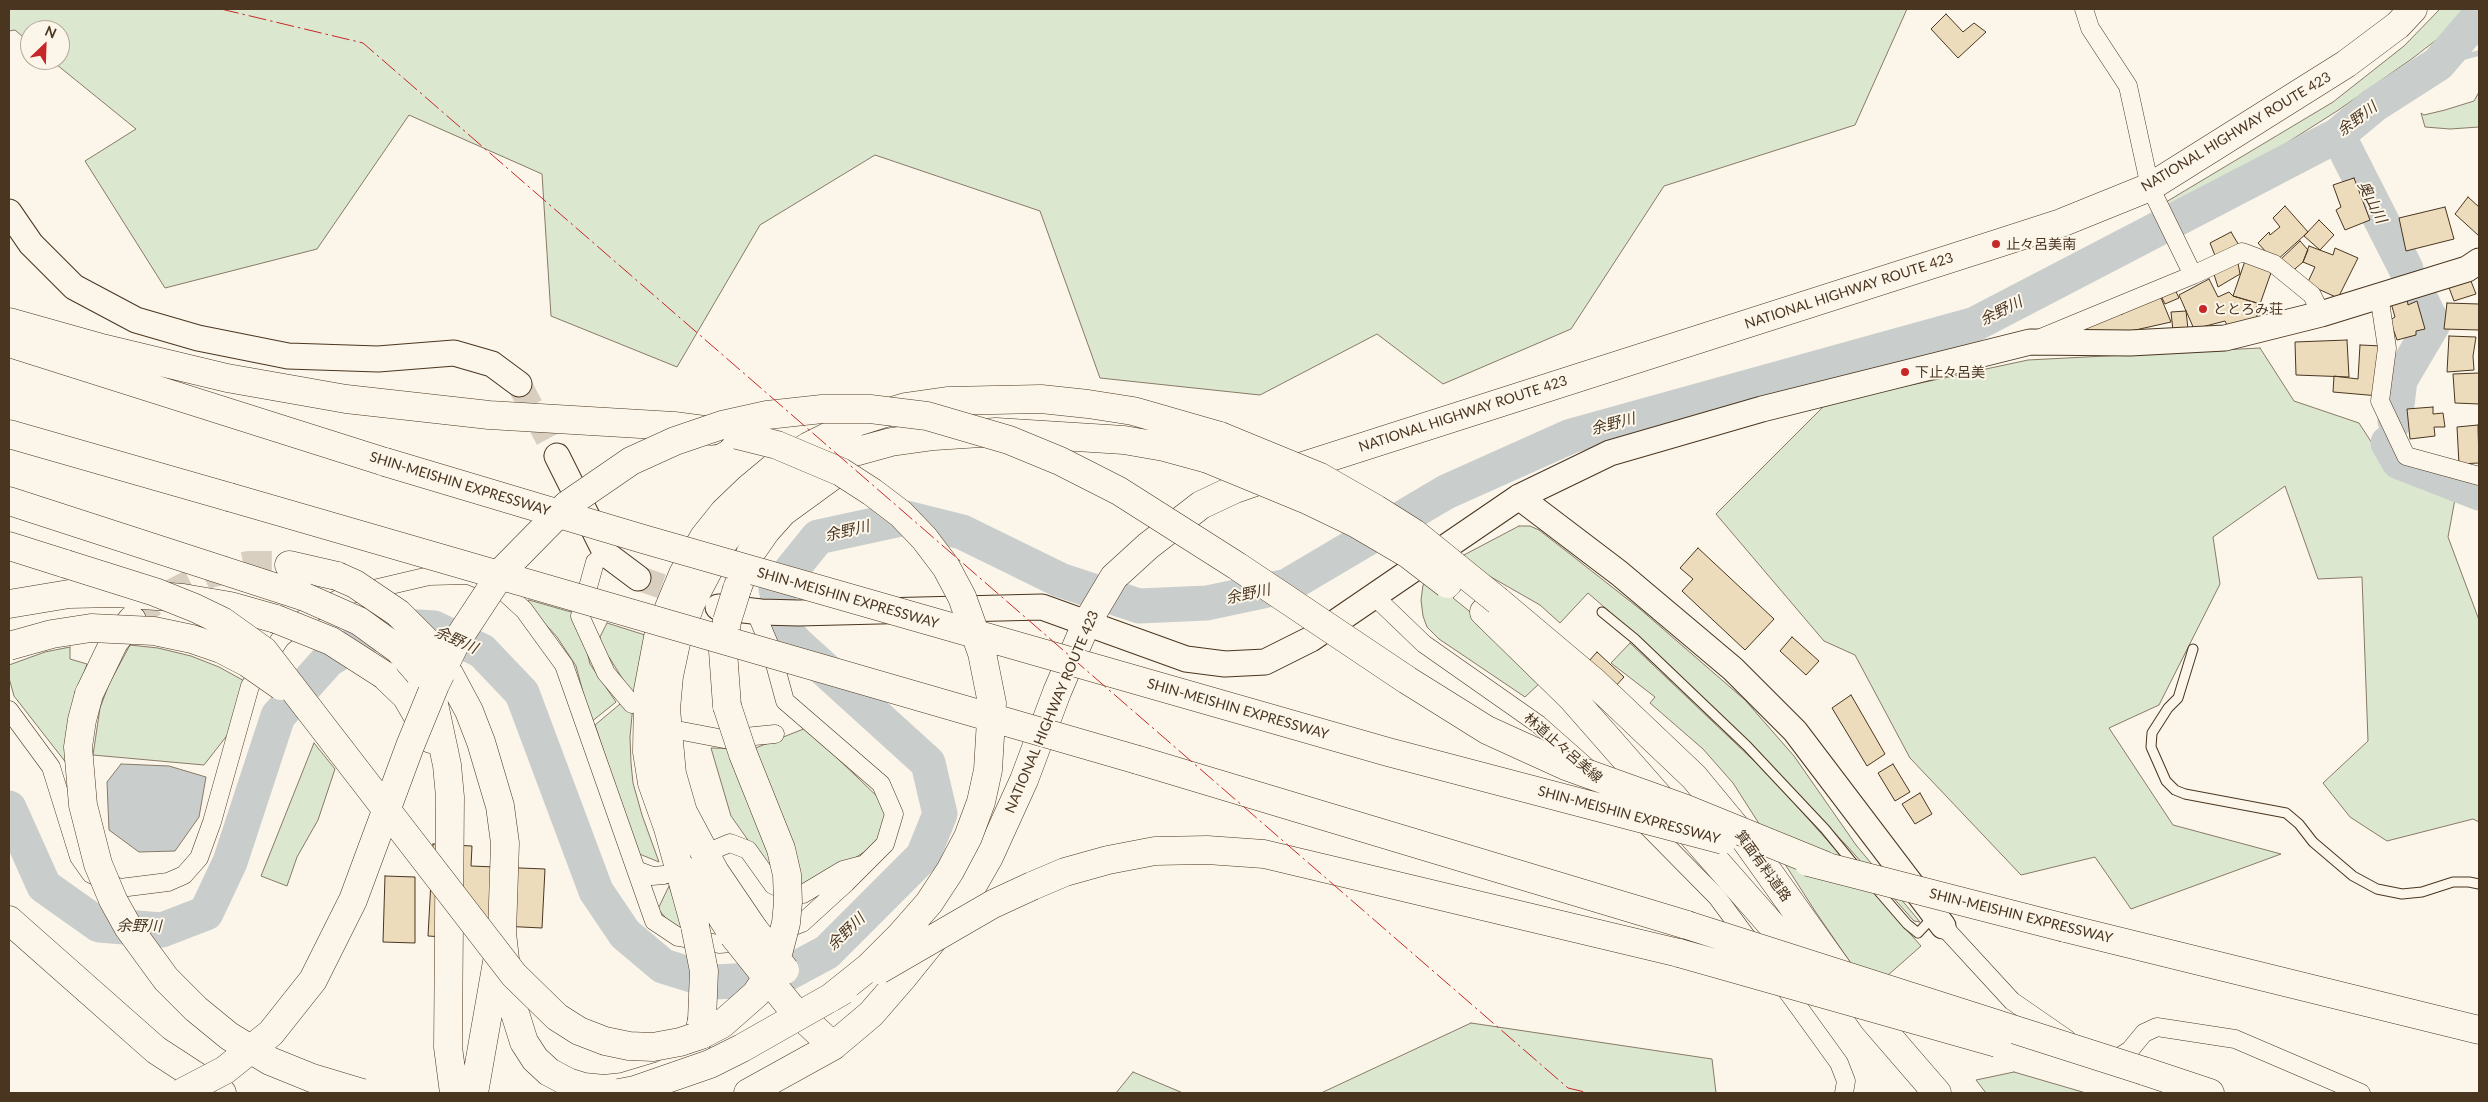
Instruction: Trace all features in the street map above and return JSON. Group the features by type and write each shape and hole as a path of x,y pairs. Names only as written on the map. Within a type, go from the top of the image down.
{"highway":[{"name":"NATIONAL HIGHWAY ROUTE 423","path":"748,1093 833,1046 870,1014 893,989 962,904 989,857 1024,780 1057,692 1086,624 1114,577 1148,546 1201,505 1284,472 2061,222 2154,194 2346,64 2398,25 2413,9"},
{"path":"9,322 98,347 227,378 346,399 489,415 674,426 737,435 777,445 842,472 900,514 924,538 950,575 972,624 992,703 988,770 981,802 968,837 950,871 928,903 869,967 807,999 742,1048 710,1064 635,1090 619,1093"},
{"name":"SHIN-MEISHIN EXPRESSWAY","path":"9,344 385,462 652,542 1369,746 2065,928 2479,1030"},
{"path":"288,565 337,576 356,584 398,613 433,648 446,668 469,711 481,742 500,806 504,843 502,933 509,994 524,1042 542,1066 568,1082 584,1087 604,1089 623,1087 663,1075 676,1067 688,1057 697,1041 702,1020 704,971 695,926 668,828 652,783 647,752 648,690 659,632 672,597 704,537 724,512 772,468 808,446 857,422 906,407 947,401 1041,399 1088,404 1133,412 1214,448 1290,492 1357,524 1491,606"},
{"path":"181,1093 225,1070 271,1032 313,980 353,900 410,746 435,685 456,642 504,568 567,504 631,461 675,440 722,425 767,415 822,409 870,409 927,416 986,432 1043,454 1119,492 1237,566 1407,680 1487,730 1566,766 1686,809 1826,866"},
{"path":"743,932 682,812 672,774 666,709 669,676 676,643 694,596 722,544 740,521 765,500 813,468 851,453 891,442 934,436 996,432 1124,440 1164,447 1214,448"},
{"path":"9,434 1138,760 1687,925 2141,1078 2168,1093"},
{"path":"9,546 155,592 222,621 264,651 310,708 489,943 533,996 556,1016 579,1031 604,1041 629,1046 653,1047 701,1036 722,1024 740,1010 756,994 771,970 786,923 787,875 781,849 742,754 727,706 722,652 728,605 750,554 766,531 783,512 831,476 862,460 934,436"},
{"path":"9,501 305,597 359,621 399,650 419,673 434,704 446,764 450,797 448,1047 454,1093"},
{"path":"9,604 69,594 117,593 192,600 230,606 331,640 384,674 406,696 424,725 442,766 450,797"},
{"name":"箕面有料道路","path":"1491,606 1918,1093"},
{"name":"箕面有料道路","path":"1491,606 1593,681 1694,777 1742,835 1874,1020 1937,1093"},
{"path":"132,620 114,642 89,694 82,720 78,747 83,805 98,864 113,900 128,927 166,979 229,1036 270,1061 312,1078 362,1093"},
{"path":"9,646 52,634 91,628 154,631 192,639 234,656 271,677 310,708"},
{"path":"668,828 698,882 807,999 833,1046"},
{"path":"807,999 993,904 1065,872 1091,864 1156,851 1207,850 1264,854 1679,953 2141,1078 2210,1093"},
{"path":"9,920 156,1050 222,1093"},
{"path":"474,1093 502,933"}],"street":[{"path":"2084,9 2090,28 2128,86 2154,194 2193,275"},
{"path":"9,212 31,244 74,286 136,320 198,338 288,356 378,359 454,353 492,364 519,384"},
{"path":"728,605 758,612 798,613 1042,607 1186,659 1225,664 1265,662 1312,639 1519,497 1610,454 1762,409 2030,342 2193,275 2242,252 2274,264 2312,295 2321,314"},
{"path":"2030,342 2130,343 2225,338 2321,314 2467,268 2479,261"},
{"path":"2379,295 2387,348 2380,401 2406,456 2479,476"},
{"path":"557,456 606,554 638,578"},
{"path":"1519,497 1619,573 1733,669 1795,731 1939,921 2012,1001 2080,1048 2116,1059 2130,1050 2144,1033 2157,1027 2235,1039 2361,1093"},
{"path":"606,554 595,562 580,616 606,673 632,704"},
{"path":"9,710 51,767 79,857 91,874 120,888 168,882 184,874 199,858 212,822 250,686 280,638 308,615 344,596 429,576 468,575 500,588 524,610 564,665 654,921 678,937 719,944 755,942 802,923 885,844 894,814 882,784 785,702 770,646 758,612"},
{"name":"林道止々呂美線","path":"1374,596 1424,644 1538,724 1581,761 1717,897 1840,1063 1846,1081 1844,1093"},
{"path":"682,731 724,739 775,734"},
{"path":"718,848 730,843 748,850 773,886 790,893 803,894 843,870 865,864"},
{"path":"636,870 652,876 664,875"}],"lane":[{"path":"1602,612 1635,640 1747,746 1825,829 1907,924 1918,933 1939,921"},
{"path":"2193,648 2178,698 2168,708 2152,733 2151,747 2166,781 2175,790 2185,794 2286,813 2299,824 2313,842 2353,876 2377,888 2402,894 2422,892 2453,882 2479,884"}],"green space":[{"path":"9,9 1907,9 1855,125 1664,186 1571,329 1443,384 1377,334 1260,395 1100,378 1040,211 875,155 760,225 677,367 551,316 542,174 409,115 317,249 165,288 85,161 136,129 63,70 70,70 70,20 20,20 20,34 15,30 9,31"},
{"path":"2440,9 2468,9 2440,37 2413,58 2194,207 2173,219 2166,202 2333,102 2404,46"},
{"path":"2479,92 2479,127 2450,129 2425,127 2421,113 2424,115 2474,101"},
{"path":"2260,348 2294,401 2359,423 2392,474 2455,499 2448,537 2479,620 2479,822 2473,819 2387,841 2350,817 2323,783 2368,741 2362,577 2318,579 2285,486 2213,537 2220,584 2159,705 2109,728 2173,825 2281,854 2131,909 2095,857 2021,875 1910,758 1855,655 1824,641 1716,514 1827,403 2028,360"},
{"path":"1519,526 1530,526 1539,530 1640,609 1745,700 1794,756 1856,845 1920,922 1914,921 1847,846 1732,726 1650,647 1588,593 1560,623 1540,605 1484,573 1474,576 1453,598 1474,615 1541,682 1525,697 1439,639 1427,627 1423,616 1421,600 1423,585 1445,565"},
{"path":"529,600 578,614 590,664 616,702 591,722 576,666 557,637 527,604"},
{"path":"607,623 645,635 634,694 630,737 631,763 633,783 642,815 659,862 637,853 595,725 632,694 609,657 602,654 600,637"},
{"path":"1630,643 1772,778 1921,946 1870,991 1815,911 1733,783 1703,749 1650,703 1655,697 1611,663"},
{"path":"130,645 158,648 191,656 219,667 248,683 236,724 204,765 93,755 100,708 109,684"},
{"path":"70,647 70,659 87,664 72,708 67,764 14,696 9,678 9,665 45,652"},
{"path":"806,728 884,803 886,811 878,843 804,891 779,884 731,816 711,748 753,749"},
{"path":"314,743 335,769 318,820 297,857 287,886 261,876"},
{"path":"669,886 684,928 680,929 671,924 658,909"},
{"path":"1471,1023 1712,1059 1716,1093 1321,1093"},
{"path":"1133,1072 1183,1093 1116,1093"},
{"path":"2014,1072 2086,1093 1986,1093 1976,1080"}],"shaded area":[{"path":"121,764 169,766 206,777 199,817 175,851 139,852 109,830 107,782"}],"building":[{"path":"1946,14 1963,32 1974,23 1986,32 1958,58 1931,29"},
{"path":"2354,178 2370,220 2345,230 2336,210 2341,207 2333,185"},
{"path":"2468,197 2479,207 2479,236 2455,214"},
{"path":"2285,206 2308,232 2275,262 2258,243 2269,232 2270,235 2280,227 2273,218"},
{"path":"2445,207 2454,239 2406,251 2399,218"},
{"path":"2319,220 2334,235 2320,250 2304,236"},
{"path":"2231,232 2240,247 2216,258 2210,243"},
{"path":"2300,241 2308,250 2303,262 2289,274 2278,262"},
{"path":"2309,246 2333,255 2335,248 2358,258 2338,298 2307,284 2315,267 2303,262"},
{"path":"2237,258 2240,274 2218,287 2212,268"},
{"path":"2246,258 2273,267 2260,304 2233,296"},
{"path":"2469,276 2476,294 2454,301 2448,285"},
{"path":"2209,279 2218,297 2229,292 2233,296 2257,303 2257,322 2227,325 2225,321 2194,329 2179,295"},
{"path":"2173,285 2179,298 2165,304 2158,290"},
{"path":"2159,293 2171,322 2131,331 2087,336 2083,322 2103,315 2123,314 2120,306"},
{"path":"2407,298 2408,305 2417,301 2425,329 2416,331 2416,335 2397,340 2390,320 2395,317 2391,303"},
{"path":"2447,303 2479,304 2479,330 2444,329"},
{"path":"2186,311 2188,329 2173,331 2171,312"},
{"path":"2449,336 2476,337 2473,356 2474,370 2447,372"},
{"path":"2347,340 2349,377 2296,375 2295,342"},
{"path":"2360,345 2382,346 2379,396 2333,392 2334,376 2358,379"},
{"path":"2479,373 2479,404 2455,403 2453,374"},
{"path":"2433,407 2433,414 2443,413 2445,427 2434,427 2435,436 2410,439 2407,409"},
{"path":"2478,425 2479,463 2459,464 2457,427"},
{"path":"1698,548 1774,619 1745,650 1682,591 1693,579 1680,568"},
{"path":"1792,637 1819,661 1806,675 1780,651"},
{"path":"1597,652 1624,677 1600,703 1573,679"},
{"path":"1851,695 1885,754 1867,766 1832,708"},
{"path":"1893,764 1910,792 1895,801 1878,773"},
{"path":"1920,793 1932,814 1915,824 1902,804"},
{"path":"433,844 472,846 471,866 545,869 542,928 461,924 460,938 428,936"},
{"path":"385,876 415,877 415,943 383,942"}],"waterway":[{"name":"余野川","path":"9,808 44,886 99,925 162,930 206,913 230,862 278,716 328,660 386,625 434,628 482,651 522,693 596,891 625,934 663,966 714,982 777,979 827,952 923,856 940,814 928,763 786,632 776,589 818,537 906,518 962,532 1060,580 1139,606 1207,603 1287,586 1446,492 1571,436 1975,324 2338,135 2374,105 2438,64 2474,22 2479,13"},
{"path":"2438,64 2479,53"},
{"name":"奥山川","path":"2338,135 2406,269"},
{"name":"奥山川","path":"2395,421 2400,380 2433,324 2421,300"},
{"name":"奥山川","path":"2388,443 2399,462 2479,493"}],"tunnel":[{"path":"519,384 557,456"},
{"path":"132,620 152,603 209,574 249,565 289,565"},
{"path":"638,578 695,598"}],"power":[{"path":"221,9 363,43 1568,1088 1589,1093"}],"place":[{"name":"止々呂美南","path":"1996,244"},
{"name":"ととろみ荘","path":"2203,309"},
{"name":"下止々呂美","path":"1905,372"}]}
